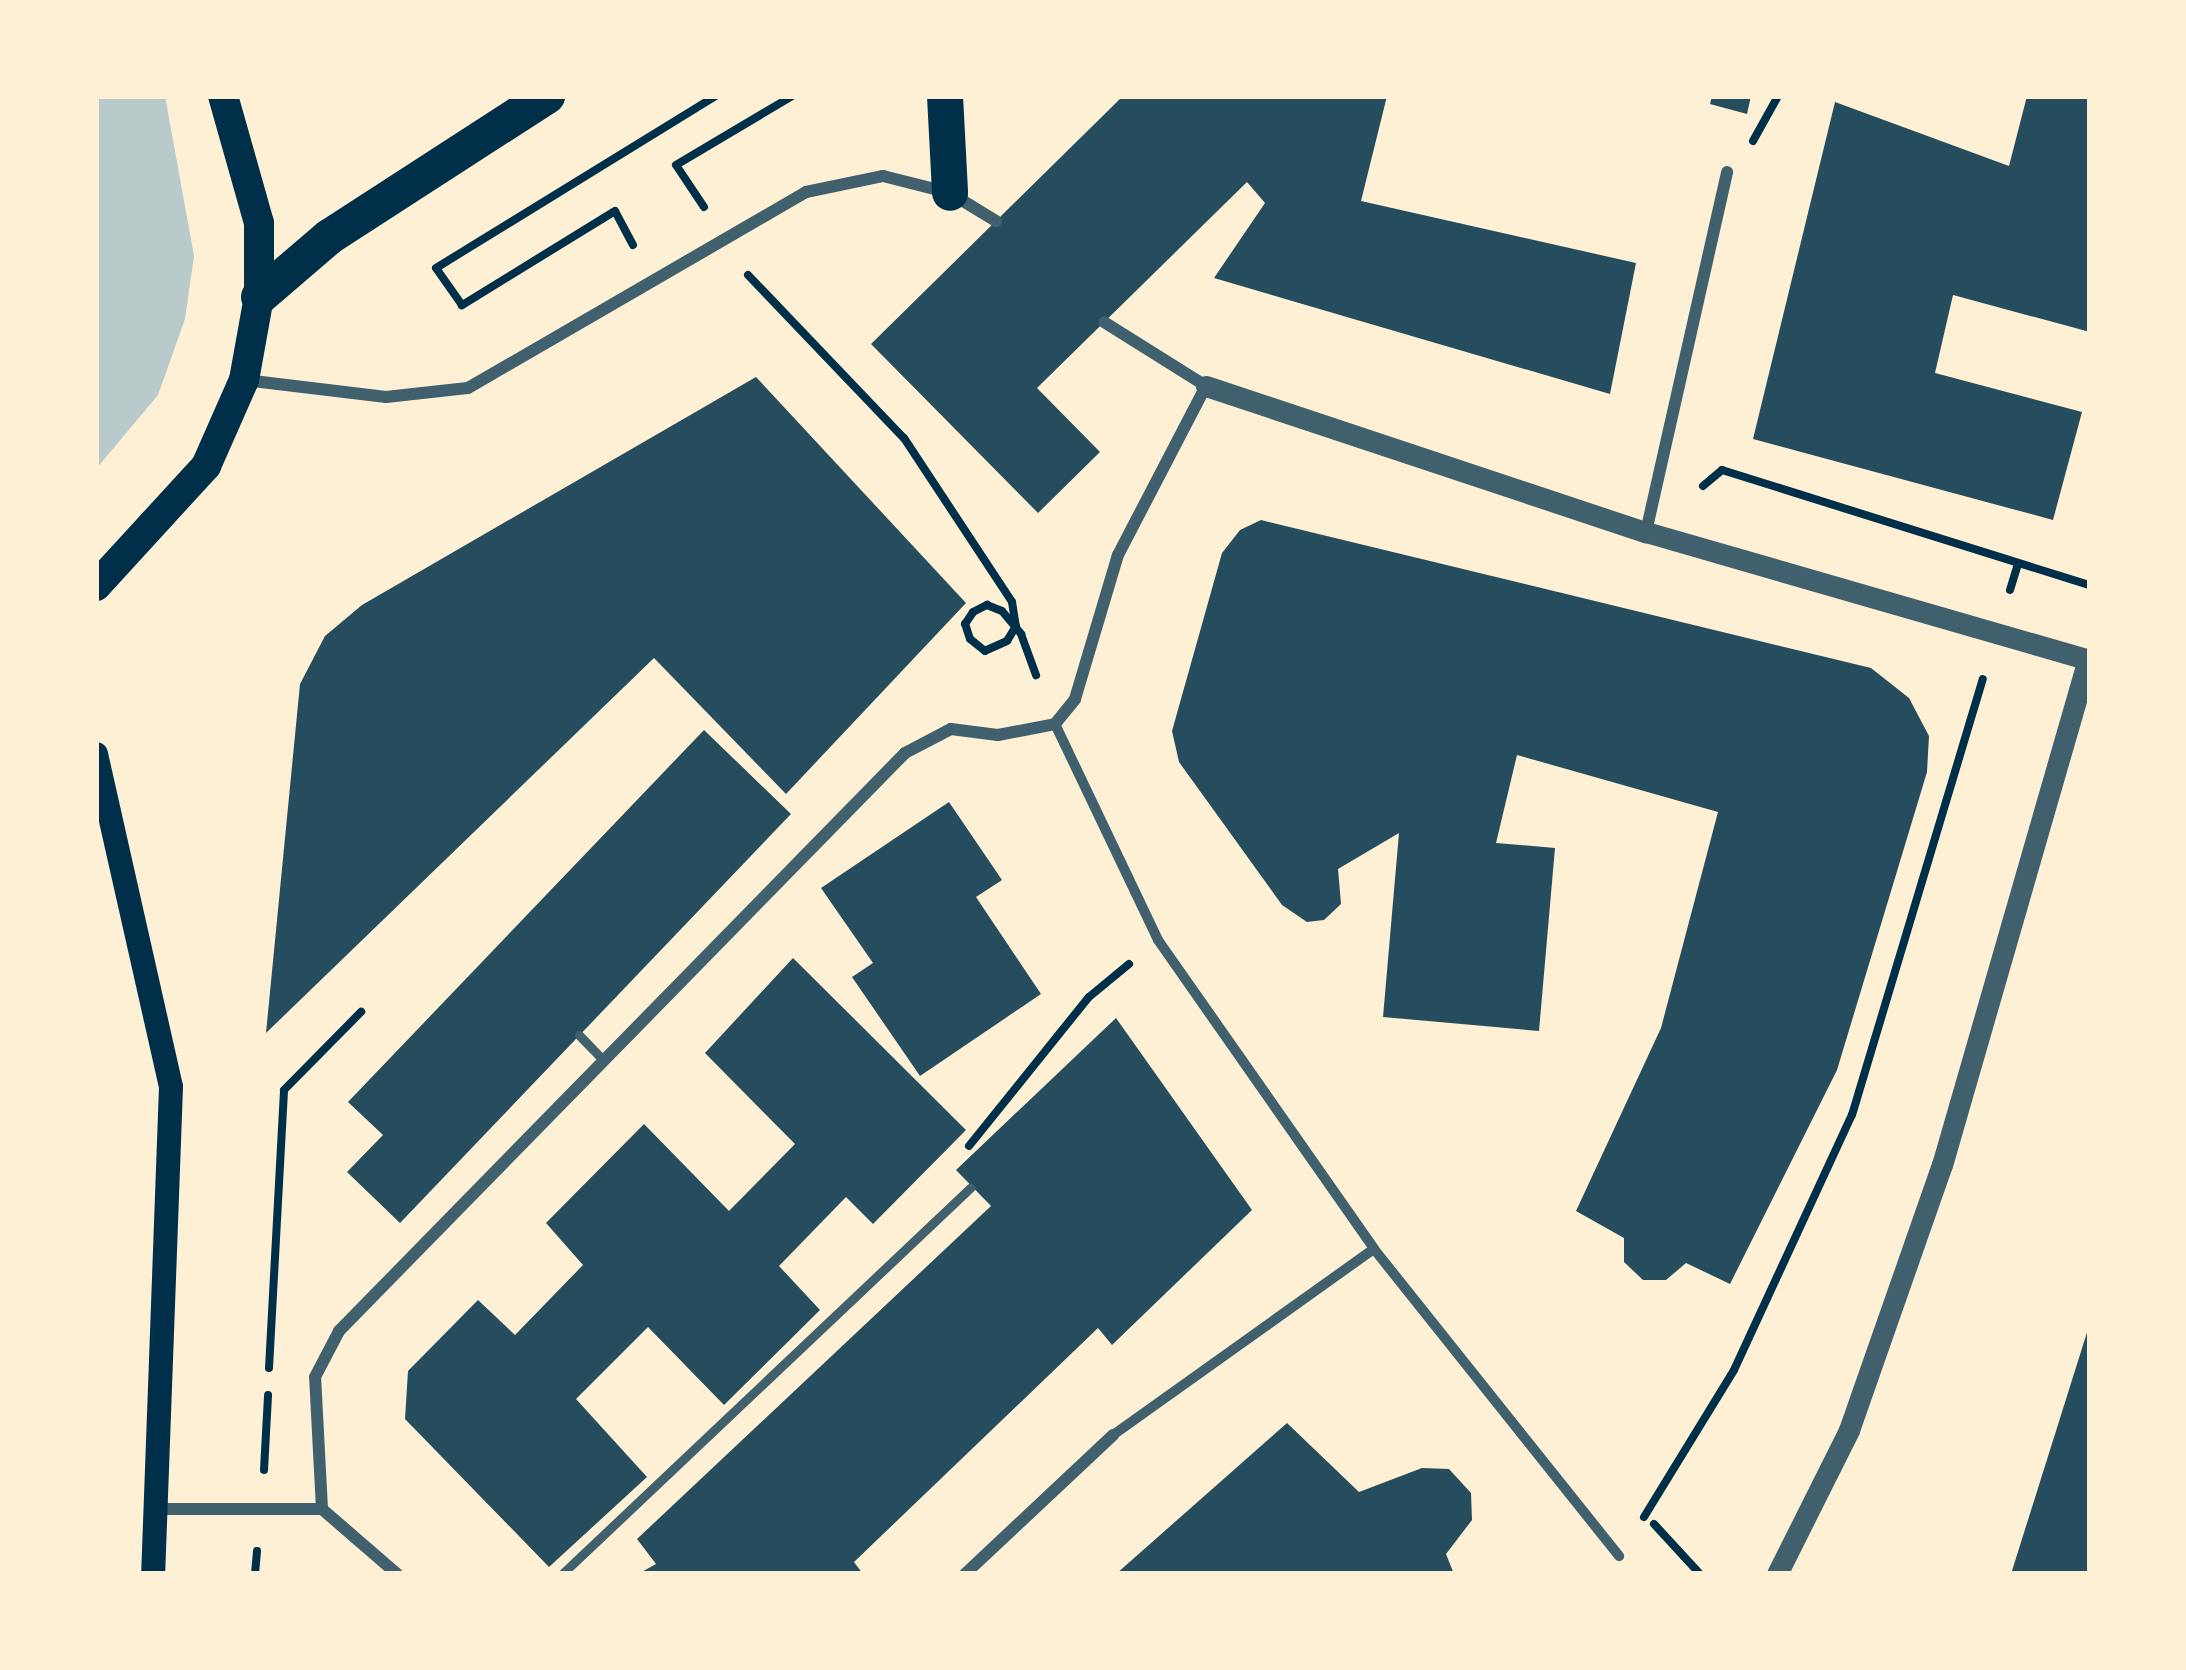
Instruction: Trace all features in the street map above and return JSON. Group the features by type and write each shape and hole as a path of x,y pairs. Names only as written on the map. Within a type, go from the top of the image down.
{"highway":[{"path":"260,297 329,237 547,96"},
{"path":"945,96 950,193"}],"main road":[{"path":"96,586 206,466 244,380 260,297 259,223 223,96"},
{"path":"96,754 110,841 149,969 171,1087 153,1574"}],"street":[{"path":"1646,532 1726,172"},
{"path":"244,380 386,398 468,388 806,192 884,176 950,193 996,221"},
{"path":"1104,322 1206,386 1646,532 2089,657 1942,1165 1849,1430 1777,1574"},
{"path":"322,1509 315,1377 339,1331 905,753 951,729 998,734 1055,724 1075,699 1118,555 1206,386"},
{"path":"1055,724 1158,940 1374,1249 1619,1556"},
{"path":"964,1574 1113,1436 1374,1249"},
{"path":"156,1509 322,1509 398,1574"}],"lane":[{"path":"580,1035 603,1060"},
{"path":"562,1574 970,1189"}],"path":[{"path":"615,211 462,304 436,268 716,96"},
{"path":"712,220 676,165 792,96"},
{"path":"737,258 761,295 904,438 1012,602 1016,626 1007,641 985,651 970,639 965,624 987,605 1002,611 1011,622 1021,634"},
{"path":"1646,532 1721,470 2090,585"},
{"path":"1700,1574 1646,1514 1742,1353 1852,1115 1997,632"},
{"path":"970,1189 959,1158 1088,997"},
{"path":"263,1484 284,1090 361,1012"},
{"path":"255,1574 259,1529"}],"shaded area":[{"path":"96,96 165,96 194,256 185,319 158,395 96,469"}],"building":[{"path":"1123,96 1387,96 1361,201 1636,263 1610,394 1214,278 1265,203 1247,182 1037,388 1100,452 1038,513 871,344"},
{"path":"1712,96 1751,96 1747,114 1710,104"},
{"path":"2027,96 2090,96 2090,332 1953,295 1935,373 2082,412 2053,520 1753,439 1835,102 2009,166"},
{"path":"756,377 966,603 786,794 654,658 266,1033 300,684 325,636 362,605"},
{"path":"1261,520 1871,668 1909,698 1929,736 1927,772 1837,1070 1730,1284 1686,1263 1666,1280 1643,1280 1624,1262 1624,1238 1576,1211 1661,1028 1718,812 1517,755 1496,843 1555,848 1539,1031 1383,1017 1399,833 1338,869 1341,904 1324,920 1307,922 1282,905 1179,762 1172,731 1222,553 1240,530"},
{"path":"704,730 791,814 400,1223 347,1172 383,1135 348,1102"},
{"path":"949,802 1002,880 976,897 1041,994 920,1076 852,977 873,963 821,888"},
{"path":"793,958 966,1130 873,1224 846,1197 779,1266 820,1310 724,1405 648,1327 576,1399 647,1477 549,1567 405,1419 408,1371 478,1300 515,1335 583,1265 546,1223 644,1124 729,1211 795,1144 705,1053"},
{"path":"1116,1018 1252,1210 1112,1345 1098,1328 854,1562 863,1574 638,1574 656,1564 637,1539 991,1206 956,1170"},
{"path":"2089,1326 2090,1574 2011,1574"},
{"path":"1287,1423 1359,1492 1422,1468 1449,1469 1471,1493 1472,1520 1446,1554 1454,1574 1116,1574"}]}
